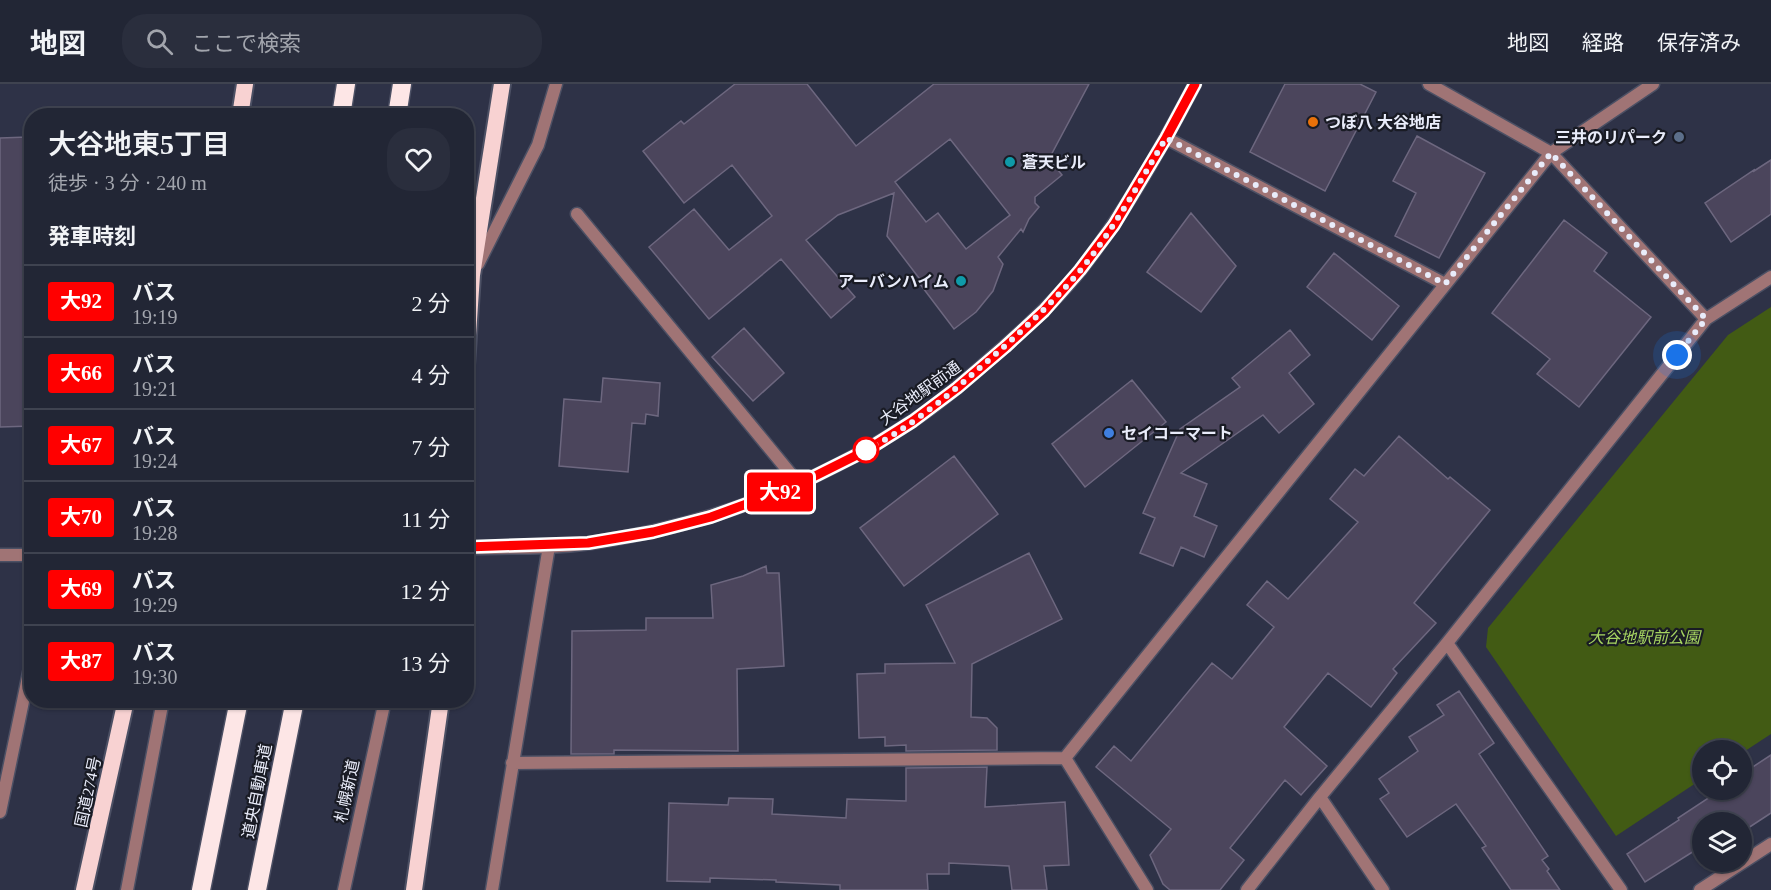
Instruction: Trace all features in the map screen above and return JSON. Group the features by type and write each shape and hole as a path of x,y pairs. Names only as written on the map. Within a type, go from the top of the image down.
{"highway":[{"path":"241,108 245,84"},
{"path":"342,108 346,84"},
{"path":"399,108 402,84"},
{"path":"474,262 502,84"},
{"name":"国道274号","path":"84,890 124,708"},
{"path":"201,890 237,708"},
{"name":"道央自動車道","path":"257,890 293,708"},
{"path":"414,890 440,708"}],"street":[{"path":"474,271 538,145 556,84"},
{"name":"大谷地駅前通","path":"474,548 588,543 653,532 711,517 799,484 867,450 913,421 957,388 1044,311 1080,270 1114,225 1195,84"},
{"path":"1428,84 1551,153 1706,319"},
{"path":"1065,758 1551,153 1653,84"},
{"path":"1166,138 1445,284"},
{"path":"578,214 799,484"},
{"path":"1247,890 1706,319 1771,277"},
{"path":"492,890 549,546"},
{"path":"0,555 24,555"},
{"path":"1447,643 1621,890"},
{"path":"0,807 24,695"},
{"path":"127,890 161,708"},
{"name":"札幌新道","path":"344,890 383,708"},
{"path":"513,763 1065,758"},
{"path":"1065,758 1147,890"},
{"path":"1320,797 1383,890"},
{"path":"1700,890 1771,844"}],"green space":[{"name":"大谷地駅前公園","path":"1771,307 1771,734 1752,746 1752,740 1692,740 1692,786 1616,836 1486,647 1488,628 1728,335"}],"building":[{"path":"735,84 807,84 856,146 934,84 1089,84 1049,159 1062,175 1035,197 1035,203 1039,207 1029,219 1023,232 1021,229 998,257 1003,264 993,291 976,312 954,329 887,236 894,193 838,215 806,240 855,297 831,318 781,259 709,319 649,247 694,209 729,250 772,216 732,165 684,203 643,151 681,121 684,124","holes":["950,139 1010,215 966,249 938,213 926,222 895,182"]},
{"name":"つぼ八 大谷地店","path":"1285,84 1360,84 1376,92 1325,191 1250,152"},
{"path":"1417,136 1485,173 1439,258 1395,236 1416,193 1393,181"},
{"path":"24,137 24,426 0,427 0,138"},
{"path":"1771,160 1771,214 1731,242 1705,203"},
{"path":"1191,213 1236,266 1201,312 1147,272"},
{"path":"1564,220 1607,253 1594,271 1651,317 1579,407 1537,374 1550,359 1492,313"},
{"path":"1334,253 1399,306 1372,340 1307,287"},
{"path":"744,328 784,373 753,401 712,357"},
{"path":"1290,330 1310,355 1289,373 1314,404 1279,433 1263,415 1181,473 1207,484 1194,516 1217,526 1204,557 1181,547 1173,566 1140,553 1155,518 1143,513 1180,429 1240,387 1232,378"},
{"path":"603,378 660,383 658,416 646,414 645,424 632,423 628,472 559,466 564,399 601,402"},
{"name":"セイコーマート","path":"1132,380 1166,422 1085,487 1052,444"},
{"path":"1399,436 1448,479 1450,477 1490,510 1414,603 1436,623 1393,669 1397,673 1371,707 1328,673 1284,727 1327,766 1301,795 1285,780 1230,848 1244,860 1220,890 1170,890 1163,884 1150,855 1171,829 1096,767 1114,746 1131,761 1212,663 1232,679 1274,627 1247,605 1267,581 1288,599 1358,522 1330,499 1355,469 1364,476"},
{"path":"954,456 998,514 904,586 860,528"},
{"path":"1029,553 1062,619 972,664 971,717 987,718 997,728 997,750 906,751 906,745 885,746 885,737 859,738 857,674 885,673 885,664 955,663 926,605"},
{"path":"766,566 767,573 779,573 784,666 737,669 738,751 614,750 614,754 571,754 572,631 646,630 646,618 713,618 711,585 743,576"},
{"path":"1459,691 1494,743 1479,754 1548,856 1542,860 1560,890 1511,890 1482,848 1486,846 1456,804 1407,837 1380,799 1389,793 1379,779 1418,751 1409,737 1444,715 1437,705"},
{"path":"1771,755 1771,813 1752,825 1752,812 1692,812 1692,852 1645,882 1627,854 1705,800 1752,800 1752,767"},
{"path":"987,767 985,807 1065,802 1069,865 1044,866 1047,890 1012,890 1009,866 949,863 949,874 927,874 928,890 840,890 840,885 776,882 776,880 710,878 710,882 667,881 669,803 728,805 729,798 773,799 772,814 846,818 847,799 906,801 906,768"}],"bus line":[{"name":"大92","path":"474,547 588,543 653,532 711,517 793,487 867,450 913,421 957,388 1005,347 1044,311 1080,270 1114,225 1195,84"}],"place":[{"name":"つぼ八 大谷地店","path":"1313,122"},
{"name":"三井のリパーク","path":"1679,137"},
{"name":"蒼天ビル","path":"1010,162"},
{"name":"アーバンハイム","path":"961,281"},
{"name":"セイコーマート","path":"1109,433"}],"route":[{"path":"866,450 913,421 957,388 1044,311 1080,270 1114,225 1166,138 1445,284 1551,153 1706,319 1677,355"}]}
